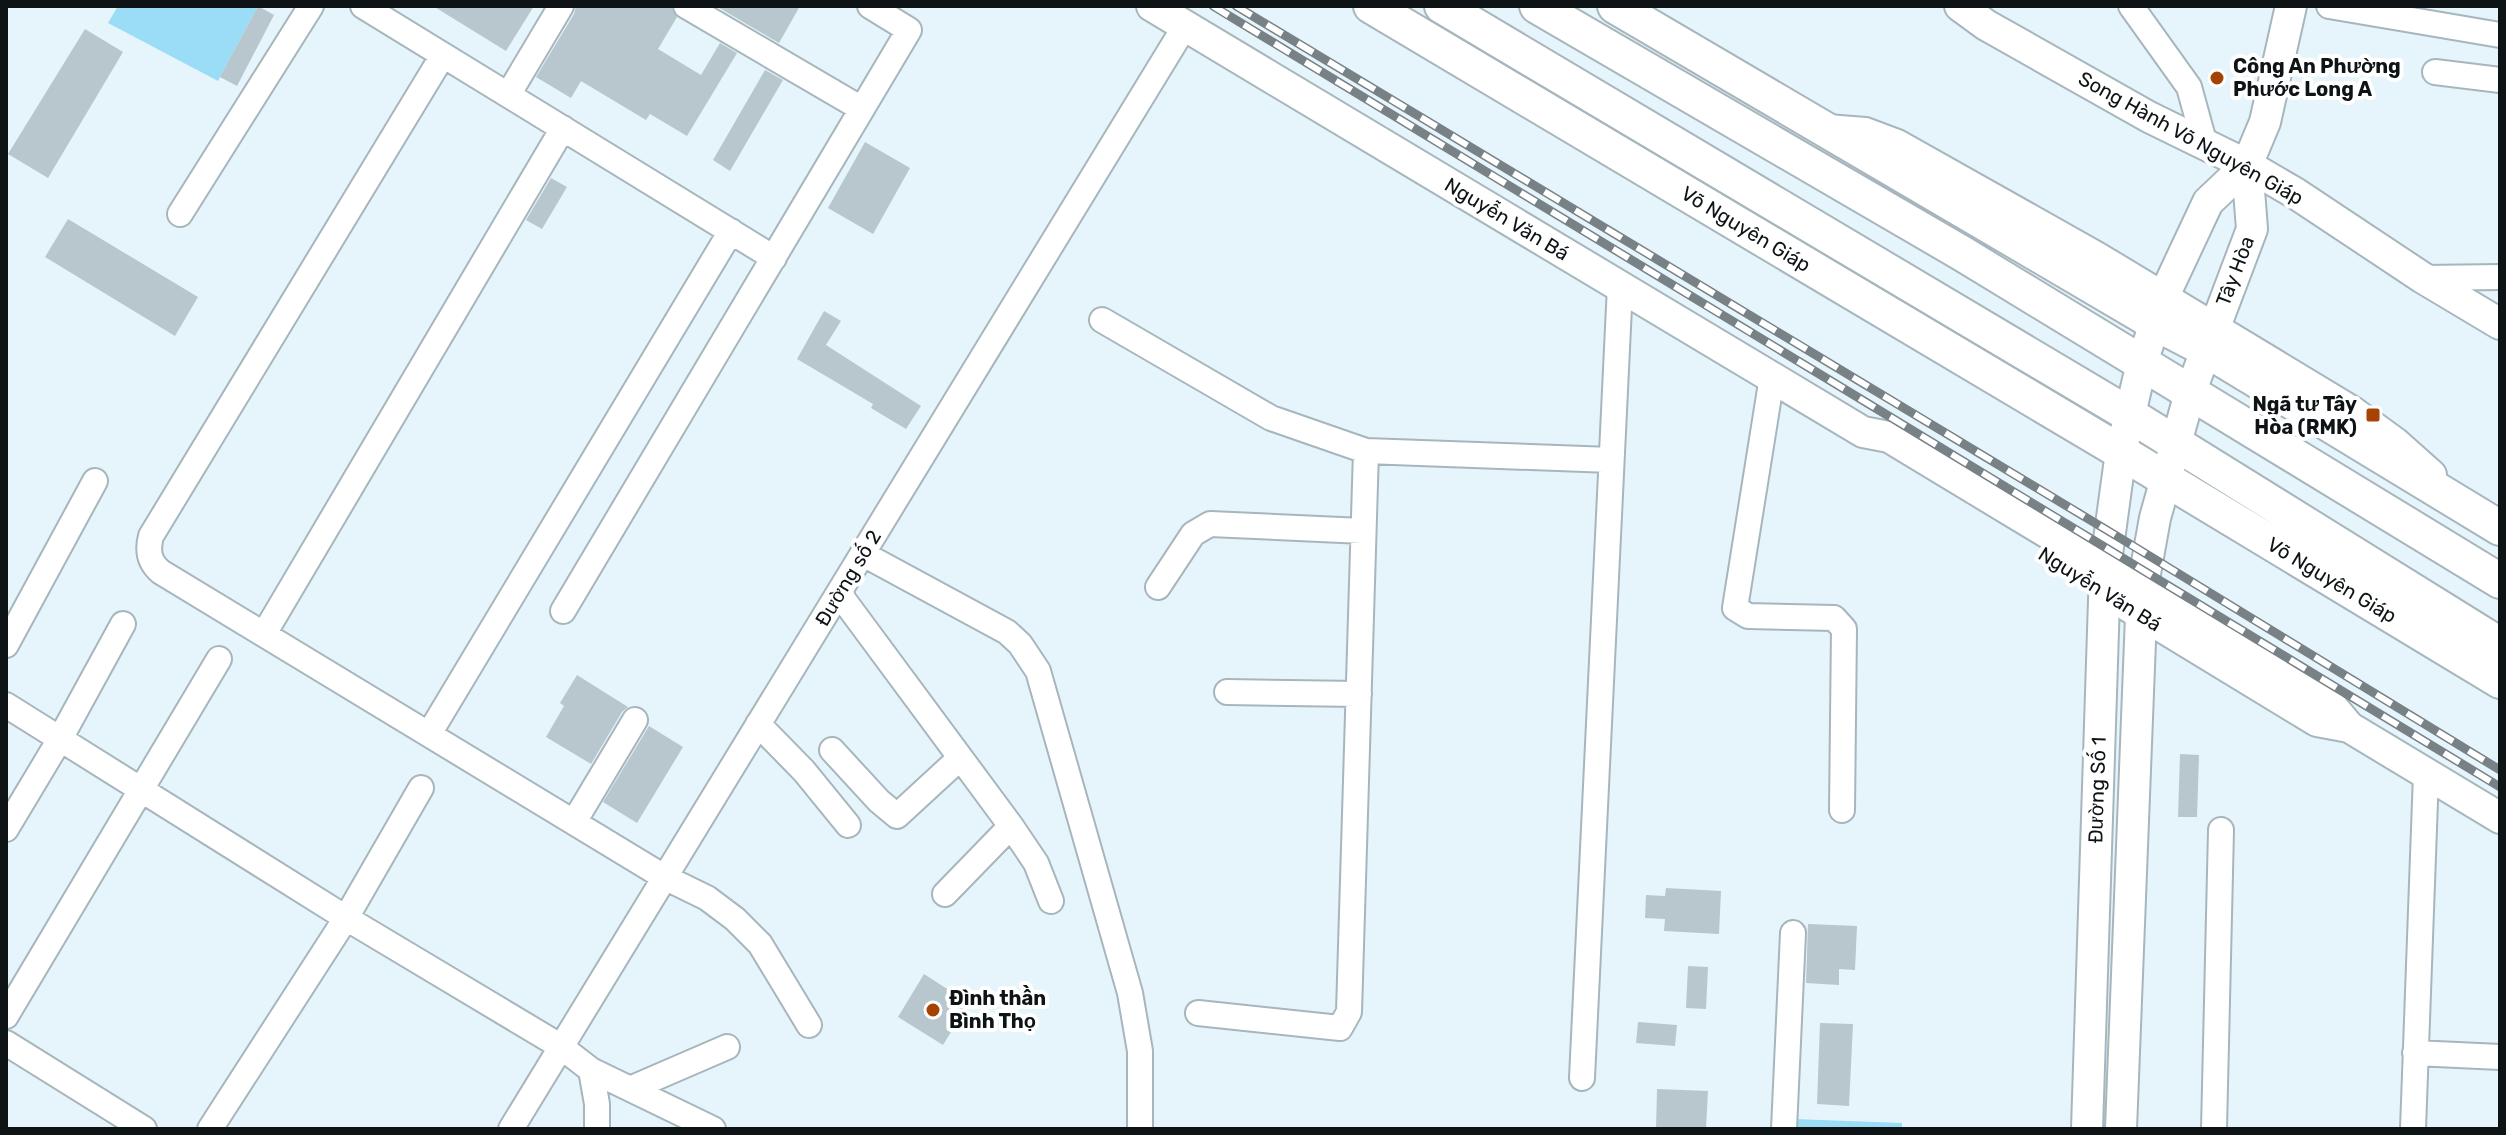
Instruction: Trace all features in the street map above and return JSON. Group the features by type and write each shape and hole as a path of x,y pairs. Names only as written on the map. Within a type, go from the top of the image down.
{"highway":[{"name":"Võ Nguyên Giáp","path":"1371,6 2500,681"},
{"name":"Võ Nguyên Giáp","path":"1442,6 2130,415 2500,645"},
{"path":"1537,6 2015,286 2500,581"},
{"path":"1615,6 1973,216 2159,310 2209,339 2500,528"},
{"path":"1973,216 2015,286"},
{"path":"2098,336 2159,310"}],"main road":[{"name":"Nguyễn Văn Bá","path":"1152,6 1863,432 1889,437 2317,721 2349,727 2500,818"},
{"name":"Song Hành Võ Nguyên Giáp","path":"1960,6 1986,25 2149,117 2247,165 2295,193 2423,278 2500,324"},
{"name":"Tây Hòa","path":"2142,363 2159,310 2208,202 2247,165 2265,122 2291,6"},
{"path":"1827,130 1865,133 1897,145 2096,257 2159,310"},
{"name":"Tây Hòa","path":"2164,480 2190,393 2252,229 2247,165"},
{"name":"Đường Số 1","path":"2087,1129 2104,580 2121,452 2142,363"},
{"name":"Đường Số 1","path":"2121,1129 2141,602 2164,480"}],"street":[{"path":"180,214 311,6"},
{"path":"363,6 774,258"},
{"path":"508,95 561,6"},
{"path":"686,6 862,109"},
{"path":"563,611 909,30 870,6"},
{"path":"2131,6 2189,87 2205,145"},
{"path":"2329,6 2500,35"},
{"name":"Đường số 2","path":"511,1129 1185,26"},
{"path":"443,55 151,536 149,554 156,567 264,634 664,877 707,898 735,919 760,944 809,1025"},
{"path":"2435,72 2500,80"},
{"path":"264,634 563,128"},
{"path":"429,734 731,231"},
{"path":"2423,278 2500,277"},
{"path":"1582,1078 1620,286"},
{"path":"1102,320 1271,418 1366,451 1611,460"},
{"path":"1772,377 1735,608 1748,616 1834,618 1844,629 1842,810"},
{"path":"1198,1013 1340,1028 1349,1012 1366,451"},
{"path":"6,645 95,481"},
{"path":"1158,587 1193,534 1210,524 1363,531"},
{"path":"863,554 1007,632 1031,656 1038,671 1130,993 1140,1051 1140,1129"},
{"path":"841,590 843,599 893,670 1036,863 1051,901"},
{"path":"6,829 123,624"},
{"path":"6,1016 219,659"},
{"path":"1227,692 1359,694"},
{"path":"6,705 346,918 560,1046 591,1070 713,1129"},
{"path":"574,822 635,720"},
{"path":"758,724 804,771 848,825"},
{"path":"832,750 897,816 960,758"},
{"path":"2413,1129 2426,774"},
{"path":"210,1129 346,918 421,788"},
{"path":"945,894 1011,826"},
{"path":"2214,1129 2221,830"},
{"path":"1784,1129 1793,933"},
{"path":"6,1043 144,1129"},
{"path":"632,1088 727,1047"},
{"path":"2415,1053 2500,1057"},
{"path":"591,1070 597,1104 597,1129"}],"shaded area":[{"path":"118,6 258,6 218,81 108,23"},
{"path":"1794,1119 1902,1123 1902,1129 1793,1129"}],"building":[{"path":"258,6 274,15 237,86 220,77"},
{"path":"433,6 534,6 506,51"},
{"path":"576,6 671,6 677,17 658,49 701,75 720,43 737,53 687,136 650,114 646,120 581,81 571,98 536,77"},
{"path":"716,6 800,6 779,43"},
{"path":"85,29 123,52 48,178 8,154"},
{"path":"765,70 783,80 730,171 713,160"},
{"path":"865,142 910,168 873,234 828,208"},
{"path":"551,178 567,187 542,229 526,220"},
{"path":"68,219 198,297 175,336 45,257"},
{"path":"824,311 841,321 826,345 921,406 906,429 871,408 873,404 797,359"},
{"path":"577,675 628,707 591,764 546,737 564,706 560,703"},
{"path":"649,726 683,747 637,823 603,802"},
{"path":"2180,754 2199,755 2197,817 2178,817"},
{"path":"1666,888 1721,891 1719,934 1664,931 1665,919 1645,918 1646,895 1665,896"},
{"path":"1808,924 1857,926 1855,970 1839,969 1839,985 1806,983"},
{"path":"1688,966 1708,967 1706,1009 1686,1008"},
{"name":"Đình thần Bình Thọ","path":"924,974 969,1003 943,1045 898,1017"},
{"path":"1638,1022 1677,1025 1675,1046 1636,1043"},
{"path":"1820,1023 1853,1024 1849,1106 1817,1104"},
{"path":"1657,1089 1708,1091 1706,1129 1656,1129"}],"railway":[{"path":"1213,6 2500,787"},
{"path":"1236,6 2500,770"}],"place":[{"name":"Công An Phường Phước Long A","path":"2217,78"},
{"name":"Ngã tư Tây Hòa (RMK)","path":"2373,415"},
{"name":"Đình thần Bình Thọ","path":"933,1010"}]}
